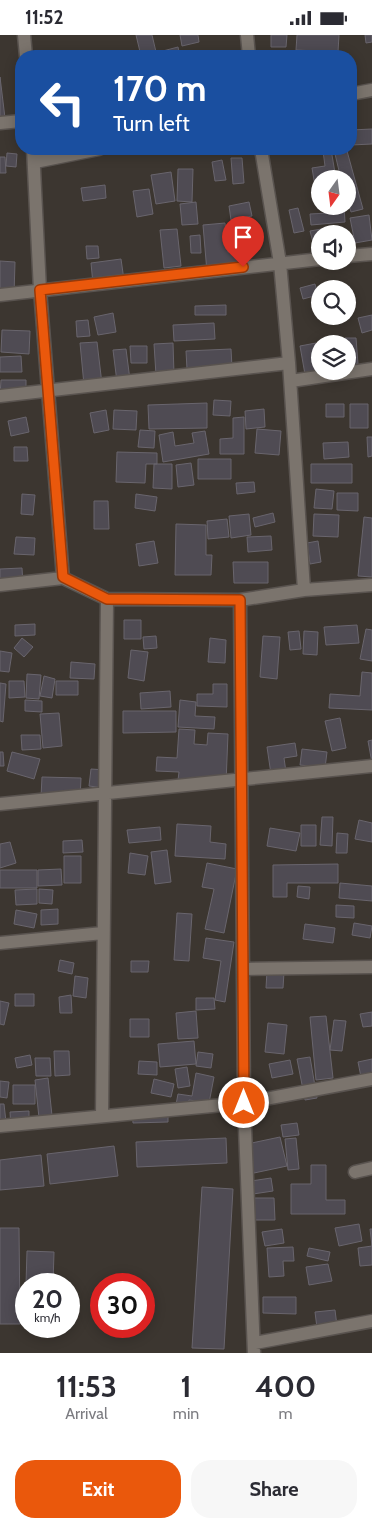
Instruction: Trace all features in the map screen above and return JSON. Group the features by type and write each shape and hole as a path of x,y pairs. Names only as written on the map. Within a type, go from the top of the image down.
{"street":[{"path":"24,35 25,50"},
{"path":"247,35 249,50"},
{"path":"357,94 372,90"},
{"path":"0,123 15,122"},
{"path":"34,155 40,290 63,577"},
{"path":"35,162 69,155"},
{"path":"262,155 280,263 291,381 304,590"},
{"path":"356,255 372,253"},
{"path":"0,295 311,260"},
{"path":"0,396 289,363"},
{"path":"291,381 372,369"},
{"path":"0,585 63,577 107,599 240,600 304,590 372,585"},
{"path":"102,1116 107,599"},
{"path":"240,600 244,1103 255,1348 372,1321"},
{"path":"0,804 372,766"},
{"path":"0,943 103,933"},
{"path":"243,969 372,967"},
{"path":"0,1125 244,1103 372,1079"},
{"path":"355,1172 372,1168"}],"building":[{"path":"136,35 152,35 156,50 140,50"},
{"path":"180,35 198,35 199,42 182,46"},
{"path":"271,35 287,35 286,47 271,47"},
{"path":"297,35 339,35 338,50 296,50"},
{"path":"365,35 372,35 372,42 366,43"},
{"path":"178,47 179,50 167,50"},
{"path":"0,77 5,118 0,119"},
{"path":"372,129 372,144 357,145 357,130"},
{"path":"7,153 17,155 16,167 6,166"},
{"path":"324,155 332,155 334,170 312,170 312,168 325,166"},
{"path":"335,155 348,155 352,170 339,170"},
{"path":"0,157 5,157 6,173 0,173"},
{"path":"231,158 242,158 244,183 233,184"},
{"path":"222,160 226,180 215,181 212,162"},
{"path":"178,169 193,169 192,202 177,201"},
{"path":"171,172 175,201 156,204 151,175"},
{"path":"356,184 363,209 356,211"},
{"path":"105,185 106,198 83,201 81,188"},
{"path":"149,189 153,214 137,217 133,191"},
{"path":"196,202 198,224 182,225 180,204"},
{"path":"249,202 252,216 231,220 229,206"},
{"path":"298,208 304,231 294,233 289,210"},
{"path":"310,214 345,215 345,222 311,225"},
{"path":"369,215 372,240 356,243 356,225 351,225 350,218"},
{"path":"225,223 228,252 247,250 249,268 207,272 203,225"},
{"path":"177,229 181,266 164,268 160,230"},
{"path":"200,235 201,253 191,253 190,236"},
{"path":"86,246 98,246 99,258 87,259"},
{"path":"121,259 124,280 93,284 91,263"},
{"path":"0,261 15,262 14,295 0,294"},
{"path":"311,285 311,297 303,299 300,288"},
{"path":"226,305 226,315 195,315 195,306"},
{"path":"113,313 116,332 98,335 94,317"},
{"path":"372,315 372,330 362,333 358,318"},
{"path":"88,320 90,336 77,337 76,321"},
{"path":"214,323 215,339 174,341 173,325"},
{"path":"2,330 30,331 29,354 1,352"},
{"path":"356,338 358,364 356,364"},
{"path":"97,342 102,384 84,385 80,343"},
{"path":"173,343 174,374 156,375 154,344"},
{"path":"311,344 311,377 306,380 300,346"},
{"path":"130,346 147,346 147,363 131,363"},
{"path":"126,349 130,380 117,382 113,350"},
{"path":"231,349 232,367 187,369 186,351"},
{"path":"21,356 22,372 0,372 0,357"},
{"path":"1,380 26,380 26,396 0,395"},
{"path":"214,400 231,401 230,416 213,415"},
{"path":"207,403 207,428 149,429 148,405"},
{"path":"326,404 344,404 344,417 326,417"},
{"path":"350,404 368,404 368,428 350,428"},
{"path":"264,409 265,427 246,429 245,411"},
{"path":"106,410 109,430 94,433 90,413"},
{"path":"114,410 137,411 136,430 113,429"},
{"path":"26,417 29,432 11,436 8,421"},
{"path":"244,417 244,454 220,454 220,439 233,438 233,418"},
{"path":"257,429 281,431 279,455 255,453"},
{"path":"140,430 155,431 154,448 138,447"},
{"path":"205,431 209,454 163,462 159,435 173,432 175,446 194,443 192,433"},
{"path":"367,437 372,437 372,456 368,457"},
{"path":"348,442 349,457 324,459 323,443"},
{"path":"14,447 27,447 28,461 14,461"},
{"path":"117,452 157,453 157,464 146,464 145,483 116,482"},
{"path":"198,459 231,459 231,479 198,479"},
{"path":"191,463 194,485 178,487 176,465"},
{"path":"154,464 172,464 172,489 153,488"},
{"path":"311,464 352,464 352,483 311,483"},
{"path":"254,482 255,492 237,494 236,483"},
{"path":"316,489 334,491 332,509 314,508"},
{"path":"337,493 358,493 358,511 337,510"},
{"path":"22,494 35,495 33,515 21,514"},
{"path":"136,494 157,497 155,511 135,508"},
{"path":"94,501 108,501 109,529 94,529"},
{"path":"273,513 275,522 255,527 253,518"},
{"path":"249,514 251,535 231,538 229,516"},
{"path":"314,514 339,515 338,537 313,536"},
{"path":"364,517 372,518 372,577 358,576"},
{"path":"227,519 229,537 208,539 207,521"},
{"path":"176,524 206,525 206,555 212,555 211,575 175,575"},
{"path":"271,536 272,550 248,552 247,537"},
{"path":"16,537 35,538 34,555 14,554"},
{"path":"154,541 158,563 139,566 136,544"},
{"path":"318,541 321,562 310,564 307,543"},
{"path":"233,562 268,562 268,583 234,583"},
{"path":"22,568 23,585 0,586 0,569"},
{"path":"124,620 141,620 141,639 124,639"},
{"path":"35,624 35,635 15,636 15,625"},
{"path":"357,625 359,643 326,645 324,627"},
{"path":"366,629 372,630 372,661 360,659"},
{"path":"299,631 301,649 290,650 288,632"},
{"path":"304,631 318,632 317,655 303,654"},
{"path":"156,636 157,648 144,649 143,637"},
{"path":"263,636 280,637 277,679 260,677"},
{"path":"22,638 33,647 24,657 14,648"},
{"path":"210,638 226,640 225,663 208,662"},
{"path":"131,650 148,652 144,681 128,678"},
{"path":"0,651 12,653 9,672 0,671"},
{"path":"71,662 95,664 94,679 70,678"},
{"path":"362,672 372,673 372,710 329,708 330,694 360,696"},
{"path":"27,674 41,675 39,699 26,698"},
{"path":"44,676 55,679 52,698 40,696"},
{"path":"9,681 24,681 25,697 9,698"},
{"path":"56,681 78,681 78,695 56,695"},
{"path":"0,683 6,684 3,722 0,721"},
{"path":"213,684 227,684 227,707 197,706 197,694 213,694"},
{"path":"170,691 171,707 141,709 140,693"},
{"path":"25,700 42,701 42,712 25,711"},
{"path":"180,700 196,702 195,716 215,717 214,729 178,727"},
{"path":"123,711 176,711 176,732 123,733"},
{"path":"59,713 62,746 43,748 40,714"},
{"path":"340,718 346,748 332,751 325,721"},
{"path":"179,729 195,730 194,744 207,745 208,733 228,734 226,783 178,780 179,772 156,771 157,757 177,758"},
{"path":"21,735 40,735 41,749 22,750"},
{"path":"372,740 372,763 368,741"},
{"path":"295,743 297,756 284,758 286,772 271,774 267,747"},
{"path":"302,749 327,752 325,768 300,765"},
{"path":"0,752 3,752 4,766 0,766"},
{"path":"12,752 40,759 34,779 7,771"},
{"path":"91,769 106,770 105,788 89,786"},
{"path":"42,777 81,778 80,800 41,797"},
{"path":"322,817 333,817 332,846 320,845"},
{"path":"359,820 372,823 372,842 355,839"},
{"path":"177,824 211,826 210,842 226,844 225,859 175,856"},
{"path":"301,825 316,825 316,846 301,846"},
{"path":"160,827 161,840 129,843 127,830"},
{"path":"270,828 300,833 296,851 267,846"},
{"path":"337,833 348,834 347,853 336,853"},
{"path":"82,840 83,852 63,853 63,841"},
{"path":"10,842 16,863 0,868 0,844"},
{"path":"167,850 171,882 155,884 151,852"},
{"path":"130,853 148,856 145,875 128,873"},
{"path":"64,856 81,856 81,883 64,883"},
{"path":"207,863 237,869 224,933 205,929 214,889 202,887"},
{"path":"338,864 338,883 287,883 287,897 273,897 273,865"},
{"path":"61,869 62,885 38,886 38,870"},
{"path":"0,870 37,870 37,888 0,888"},
{"path":"340,883 372,886 372,901 339,898"},
{"path":"298,886 310,887 309,899 297,897"},
{"path":"37,889 37,904 16,905 15,890"},
{"path":"39,889 53,890 52,904 39,903"},
{"path":"336,905 354,906 354,918 336,917"},
{"path":"58,909 58,924 41,925 41,910"},
{"path":"16,910 37,914 34,928 14,924"},
{"path":"177,913 192,914 189,961 174,960"},
{"path":"354,923 372,926 370,938 352,935"},
{"path":"305,924 335,928 333,943 303,939"},
{"path":"206,938 234,942 225,1002 215,1000 221,961 203,958"},
{"path":"60,960 74,963 72,974 58,971"},
{"path":"131,961 149,961 148,972 131,972"},
{"path":"267,971 284,972 283,988 266,988"},
{"path":"75,976 88,978 86,998 73,996"},
{"path":"15,994 34,994 34,1006 15,1006"},
{"path":"71,995 72,1013 60,1013 59,997"},
{"path":"196,998 214,998 215,1009 196,1010"},
{"path":"0,1001 9,1003 4,1025 0,1024"},
{"path":"196,1011 198,1038 178,1039 176,1013"},
{"path":"372,1012 372,1026 363,1027 360,1014"},
{"path":"326,1016 333,1078 316,1080 310,1017"},
{"path":"130,1019 149,1019 149,1037 130,1037"},
{"path":"334,1020 346,1021 342,1051 330,1050"},
{"path":"268,1023 287,1025 284,1054 265,1052"},
{"path":"194,1041 196,1064 160,1067 158,1044"},
{"path":"54,1051 69,1051 70,1075 55,1076"},
{"path":"198,1052 213,1054 211,1068 196,1066"},
{"path":"30,1055 32,1065 17,1068 15,1058"},
{"path":"310,1057 317,1098 305,1100 297,1059"},
{"path":"35,1058 50,1058 51,1076 36,1076"},
{"path":"372,1059 372,1075 361,1077 358,1062"},
{"path":"290,1060 293,1074 272,1078 269,1064"},
{"path":"139,1061 157,1062 157,1075 138,1074"},
{"path":"187,1067 190,1086 178,1088 175,1069"},
{"path":"196,1073 214,1077 209,1103 189,1100 187,1113 175,1110 178,1094 192,1096"},
{"path":"48,1078 53,1125 40,1127 35,1080"},
{"path":"154,1079 174,1084 171,1097 151,1093"},
{"path":"0,1081 9,1082 7,1098 0,1097"},
{"path":"13,1085 35,1085 35,1104 13,1104"},
{"path":"0,1104 4,1104 6,1122 0,1122"},
{"path":"168,1107 168,1122 133,1123 132,1109"},
{"path":"29,1111 29,1128 11,1128 10,1112"},
{"path":"297,1123 299,1135 283,1137 281,1125"},
{"path":"280,1137 287,1166 254,1173 247,1144"},
{"path":"226,1138 227,1163 137,1167 136,1142"},
{"path":"296,1138 299,1169 288,1170 285,1139"},
{"path":"114,1146 118,1176 50,1184 47,1154"},
{"path":"41,1155 44,1186 0,1190 0,1160"},
{"path":"311,1165 326,1165 326,1200 345,1200 345,1214 291,1214 291,1184 311,1184"},
{"path":"271,1178 273,1191 253,1194 251,1181"},
{"path":"202,1187 233,1189 224,1349 192,1348"},
{"path":"253,1198 274,1198 275,1220 253,1220"},
{"path":"359,1224 362,1241 339,1246 335,1228"},
{"path":"0,1228 19,1228 19,1273 15,1273 15,1324 0,1324"},
{"path":"282,1229 284,1243 265,1246 262,1232"},
{"path":"370,1229 372,1229 372,1246"},
{"path":"372,1246 372,1265 360,1266 358,1248"},
{"path":"293,1247 294,1261 283,1261 284,1276 269,1277 267,1248"},
{"path":"309,1248 330,1252 328,1261 307,1256"},
{"path":"27,1251 54,1252 53,1273 26,1273"},
{"path":"328,1264 332,1281 309,1285 306,1267"},
{"path":"263,1297 296,1297 296,1314 263,1313"},
{"path":"335,1310 337,1326 317,1328 315,1312"}],"route":[{"path":"243,267 40,290 63,577 107,599 240,600 244,1103"}]}
